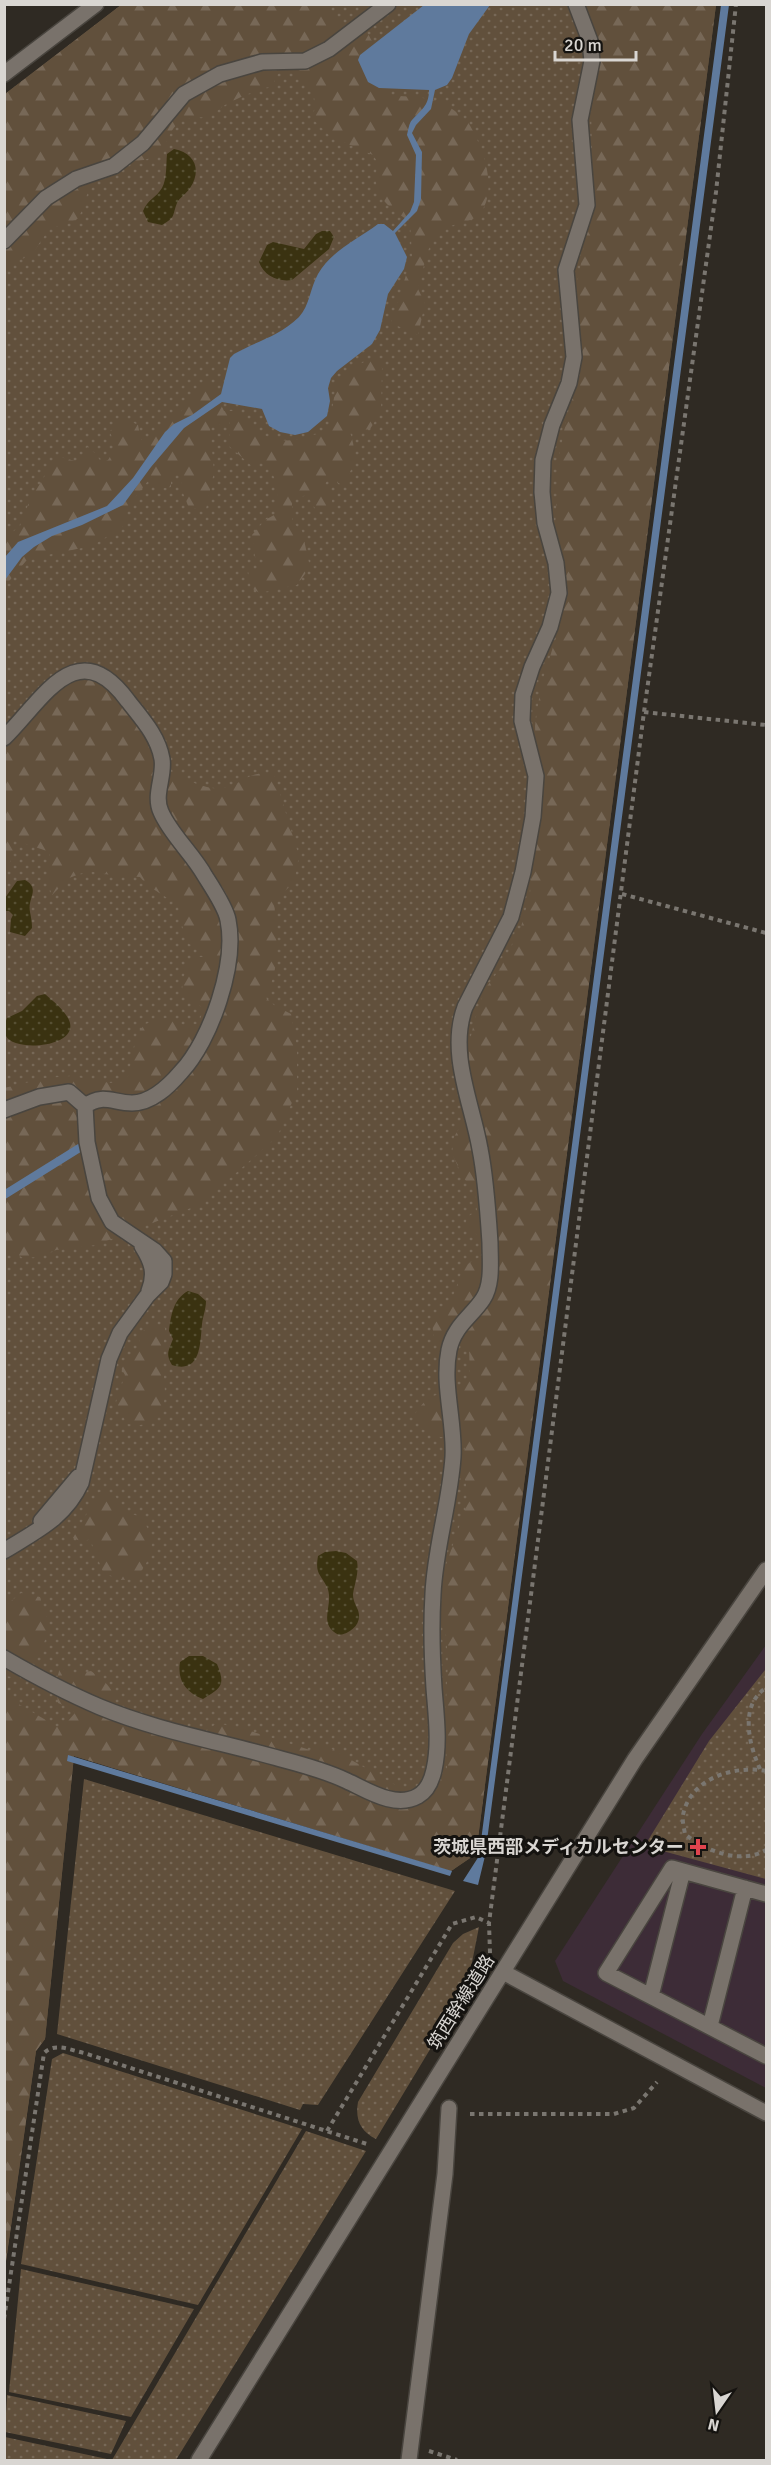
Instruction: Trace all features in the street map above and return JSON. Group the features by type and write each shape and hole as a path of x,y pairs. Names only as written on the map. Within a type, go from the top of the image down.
{"street":[{"path":"4,74 96,4"},
{"path":"4,241 46,198 76,179 114,166 143,143 184,94 220,74 262,62 304,61 329,49 388,4"},
{"path":"4,1658 100,1707 168,1730 330,1773 386,1799 401,1801 418,1796 429,1785 434,1771 438,1739 431,1626 434,1568 450,1484 453,1452 447,1369 449,1347 456,1330 485,1297 490,1279 481,1151 461,1062 460,1020 511,917 523,872 533,817 536,776 522,721 523,695 532,667 550,627 559,593 556,563 545,523 542,492 543,460 552,425 569,383 574,357 566,270 587,205 580,120 592,61 590,41 576,4"},
{"path":"4,738 56,681 71,672 86,670 106,676 122,692 157,740 162,761 158,799 161,812 205,874 228,919 229,949 224,984 206,1034 182,1071 155,1097 134,1103 69,1092 39,1098 4,1110"},
{"path":"4,1551 67,1507 81,1483 109,1359 120,1333 147,1296 161,1282 164,1274 164,1261 155,1251 112,1222 99,1198 87,1142 85,1106 69,1092"},
{"path":"85,1106 101,1098"},
{"name":"筑西幹線道路","path":"199,2460 635,1759 766,1570"},
{"path":"766,1894 672,1868 606,1973 766,2056"},
{"path":"651,1996 683,1871"},
{"path":"710,2026 745,1888"},
{"path":"503,1972 766,2113"},
{"path":"409,2460 449,2131 448,2111"}],"path":[{"path":"490,1955 489,1923 644,712 716,192 736,4"},
{"path":"644,712 766,725"},
{"path":"622,894 766,933"},
{"path":"760,1770 750,1748 748,1726 751,1707 766,1688"},
{"path":"766,1771 750,1768 730,1771 708,1780 693,1794 683,1815 685,1834 699,1846 728,1854 756,1856 766,1850"},
{"path":"327,2131 452,1924 476,1917 489,1923"},
{"path":"4,2319 44,2053 50,2047 56,2046 84,2053 391,2151"},
{"path":"448,2111 614,2114 634,2108 657,2082"}],"shaded area":[{"name":"茨城県西部メディカルセンター","path":"766,1645 766,2088 563,1981 555,1961 702,1734"}],"green space":[{"path":"121,5 716,5 476,1854 451,1871 74,1756 45,2039 36,2051 5,2268 5,94"},
{"path":"121,5 329,5 340,20 368,34 387,68 390,95 438,101 467,121 479,142 486,164 489,187 487,197 484,207 475,218 444,229 438,233 431,244 418,289 425,303 418,335 391,323 412,256 410,222 387,204 378,191 376,174 378,163 373,155 330,136 313,119 315,103 313,92 296,71 280,72 273,86 243,96 210,115 191,118 179,123 159,153 152,157 126,162 99,161 99,180 88,192 79,218 63,226 51,226 31,256 15,261 5,275 5,94"},
{"path":"586,5 716,5 476,1854 451,1871 74,1756 45,2039 36,2051 5,2268 5,1696 61,1729 75,1713 58,1703 56,1682 60,1668 75,1674 91,1671 105,1682 112,1692 119,1721 142,1731 192,1742 217,1723 310,1750 323,1744 422,1800 447,1769 445,1723 448,1661 446,1635 439,1615 439,1585 467,1504 466,1483 460,1465 466,1444 459,1437 440,1437 422,1429 415,1414 429,1398 446,1393 461,1393 470,1373 469,1348 459,1344 443,1350 435,1341 431,1320 450,1302 464,1266 480,1257 484,1243 476,1234 465,1228 467,1217 477,1211 475,1192 462,1176 452,1153 454,1137 463,1122 469,1084 469,1044 475,1019 485,989 500,969 521,927 530,894 537,763 535,726 541,685 560,625 559,557 555,526 560,452 567,416 584,361 577,331 575,294 586,237 596,201 590,184 588,163 592,148 591,110 587,102 598,41"},
{"path":"374,357 382,368 381,412 370,429 350,432 354,447 353,466 342,485 329,478 325,484 332,497 331,514 316,510 307,495 292,499 292,522 302,531 310,567 297,585 260,593 251,588 248,571 261,571 267,561 255,557 252,535 265,520 276,514 276,485 267,466 260,461 253,467 230,447 230,422 210,427 214,472 206,509 189,508 181,488 182,473 171,473 171,487 158,489 151,477 127,508 127,524 92,546 26,561 5,586 5,538 20,526 29,502 47,472 60,457 79,462 87,447 102,463 108,460 115,449 110,431 124,418 138,425 141,440 152,439 171,416 181,412 188,398 208,376 224,411 235,411 257,431 278,440 301,439 314,435 329,429 337,379 348,370"},
{"path":"83,674 103,681 124,703 147,739 150,760 177,775 218,789 253,775 274,774 299,856 294,883 274,900 276,962 265,997 291,1014 297,1047 297,1091 277,1137 196,1206 96,1245 56,1250 38,1257 23,1258 5,1247 4,1088 46,1078 71,1076 111,1083 128,1076 137,1034 145,1024 166,1018 184,1025 198,1024 204,1009 182,991 183,978 192,957 204,957 205,950 189,944 181,923 178,905 147,885 140,877 88,871 69,878 52,895 48,879 50,852 11,839 14,852 8,867 5,867 5,756 40,704"},
{"path":"157,1324 165,1328 162,1351 164,1402 155,1419 144,1425 127,1424 116,1402 125,1375 121,1368 135,1354 143,1331"},
{"path":"99,1492 116,1497 121,1511 142,1517 147,1527 151,1543 150,1556 135,1579 120,1580 103,1572 90,1539 83,1542 73,1538"},
{"path":"21,1593 40,1597 48,1624 39,1653 19,1678 5,1676 5,1606"},
{"path":"765,1670 766,1879 659,1850 647,1842 709,1741"},
{"path":"84,1779 455,1891 318,2105 303,2104 300,2110 57,2034"},
{"path":"479,1927 467,1988 376,2139 360,2124 357,2114 358,2102 453,1943 463,1934"},
{"path":"63,2053 302,2129 198,2305 21,2264 52,2059"},
{"path":"306,2131 366,2151 176,2460 112,2460"},
{"path":"21,2269 194,2309 131,2417 9,2392"},
{"path":"7,2395 126,2421 111,2454 5,2432"},
{"path":"5,2437 107,2459 5,2460"}],"sand":[{"path":"174,149 191,158 196,169 194,181 178,201 170,220 162,225 148,222 143,211 164,184 167,154"},
{"path":"330,231 334,237 329,249 292,280 272,277 261,267 259,262 267,245 273,242 304,249 316,234"},
{"path":"25,880 30,883 33,890 30,907 32,928 25,936 10,932 13,915 5,911 5,898 17,881"},
{"path":"45,994 61,1008 68,1018 70,1028 66,1035 58,1041 46,1044 21,1044 12,1041 6,1036 7,1018 22,1011 37,996"},
{"path":"188,1291 198,1294 206,1301 206,1304 197,1355 189,1365 182,1367 172,1365 169,1358 168,1352 173,1339 169,1331 176,1303"},
{"path":"325,1552 346,1553 357,1561 353,1594 359,1613 356,1626 339,1635 332,1630 327,1619 329,1593 317,1566 318,1556"},
{"path":"189,1656 203,1656 217,1664 220,1671 220,1686 203,1699 187,1689 181,1680 180,1662"}],"water":[{"path":"424,5 490,5 469,34 452,78 447,85 435,90 431,109 416,125 412,133 422,152 421,199 417,211 395,233 407,257 404,269 388,294 380,330 372,344 331,378 328,388 330,401 327,416 308,432 295,435 280,432 269,426 262,409 222,402 184,428 123,505 82,525 52,536 34,547 22,557 5,580 5,557 18,542 107,506 133,478 165,432 221,394 230,358 234,354 276,334 299,317 318,274 330,259 378,224 384,224 393,231 410,212 414,202 416,155 407,135 411,121 426,104 429,90 379,88 368,82 358,60 360,55"},
{"path":"721,5 729,5 485,1856 478,1885 463,1881 479,1856"},
{"path":"68,1755 452,1871 450,1876 67,1761"}],"waterway":[{"path":"4,1195 81,1147"}],"place":[{"name":"茨城県西部メディカルセンター","path":"698,1847"}]}
